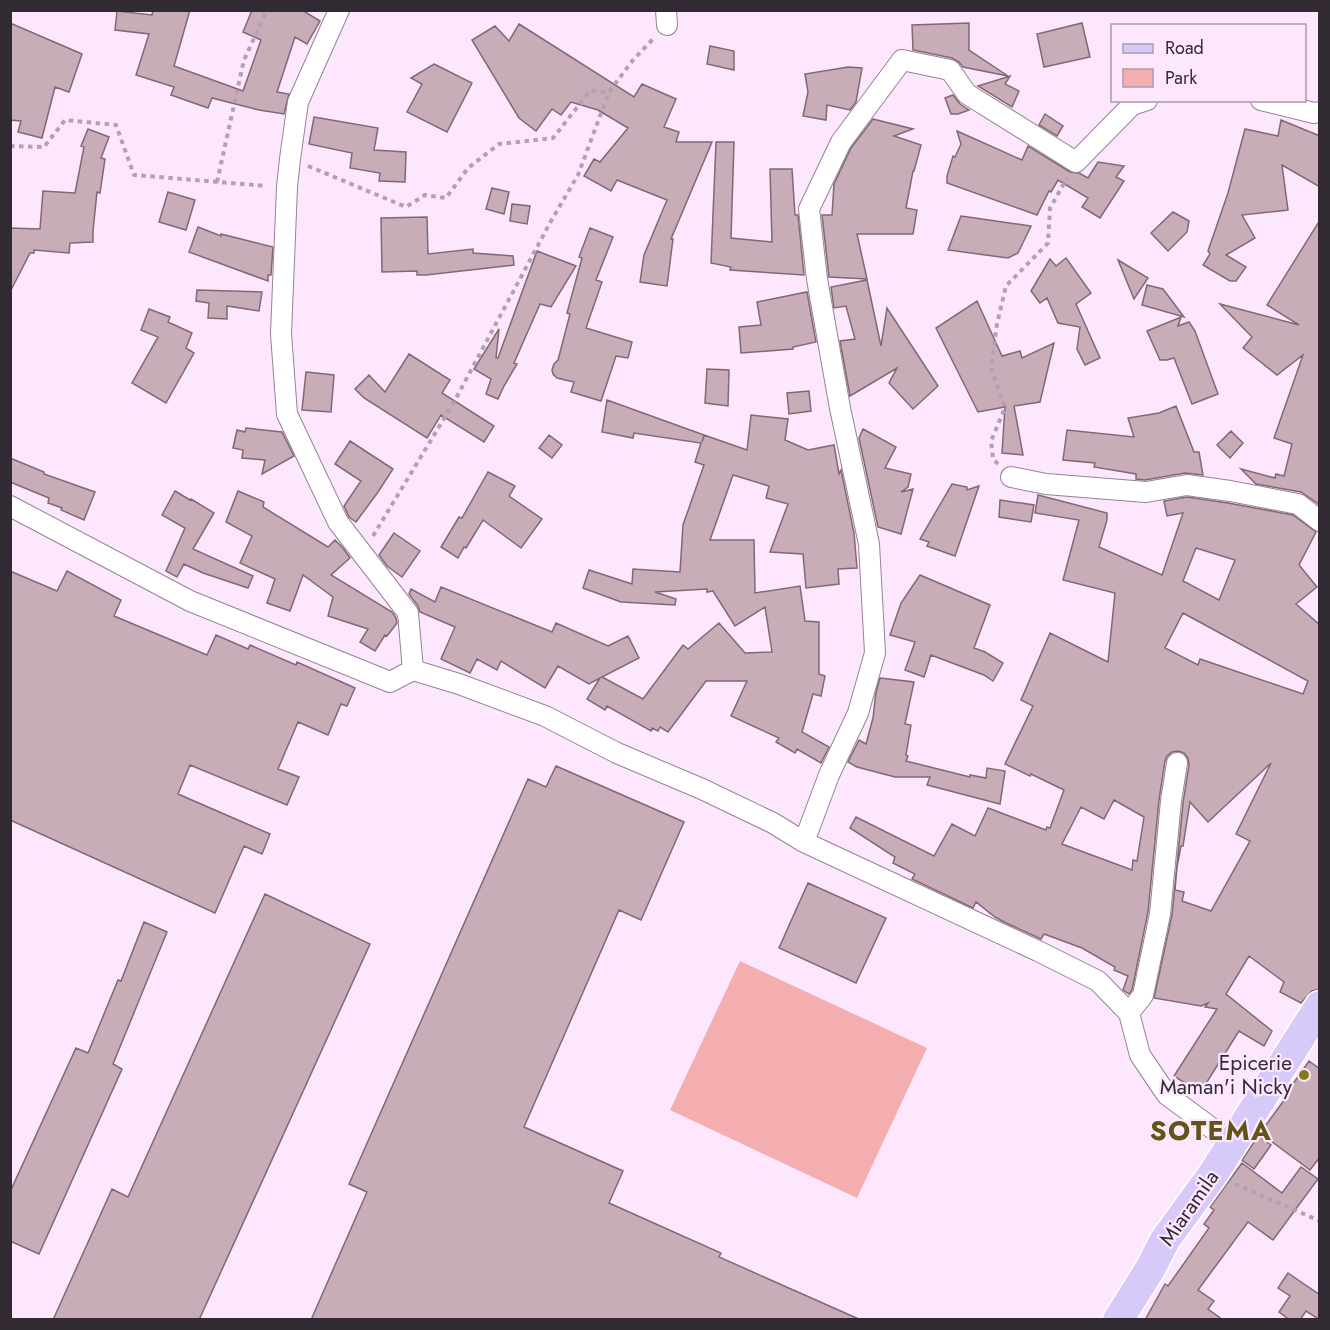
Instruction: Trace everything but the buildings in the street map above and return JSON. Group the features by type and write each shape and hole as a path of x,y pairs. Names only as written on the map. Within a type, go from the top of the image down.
{"main road":[{"name":"Miaramila","path":"1118,1320 1165,1240 1213,1174 1320,1006"}],"street":[{"path":"339,10 298,102 290,159 281,334 286,414 338,522 408,613 413,670"},
{"path":"804,842 829,775 858,712 874,652 869,544 840,408 818,279 809,209 841,142 902,60 950,70 967,94 1076,162 1132,105 1141,102"},
{"path":"1269,102 1314,113 1320,112"},
{"path":"1011,477 1046,484 1146,492 1187,485 1298,504 1320,520"},
{"path":"11,505 190,601 390,682 413,670 459,684 545,716 617,753 702,789 773,823 804,842 1098,981 1129,1013 1140,1055 1167,1095 1233,1143"},
{"path":"1129,1013 1143,995 1160,914 1171,801 1178,763"}],"path":[{"path":"217,182 244,60 267,10"},
{"path":"362,555 454,402 578,175 609,92 666,18"},
{"path":"290,159 406,207 425,195 446,198 468,168 499,144 553,138 590,90 609,92"},
{"path":"10,146 44,147 65,120 116,125 134,175 287,187"},
{"path":"1011,477 993,459 991,441 1005,408 991,368 997,324 1006,286 1048,243 1050,208 1076,162"},
{"path":"1213,1174 1320,1221"}],"green space":[{"path":"740,961 927,1048 857,1198 670,1110"}],"place":[{"name":"Epicerie Maman'i Nicky","path":"1304,1075"}],"district":[{"name":"SOTEMA","path":"1211,1131"}]}
